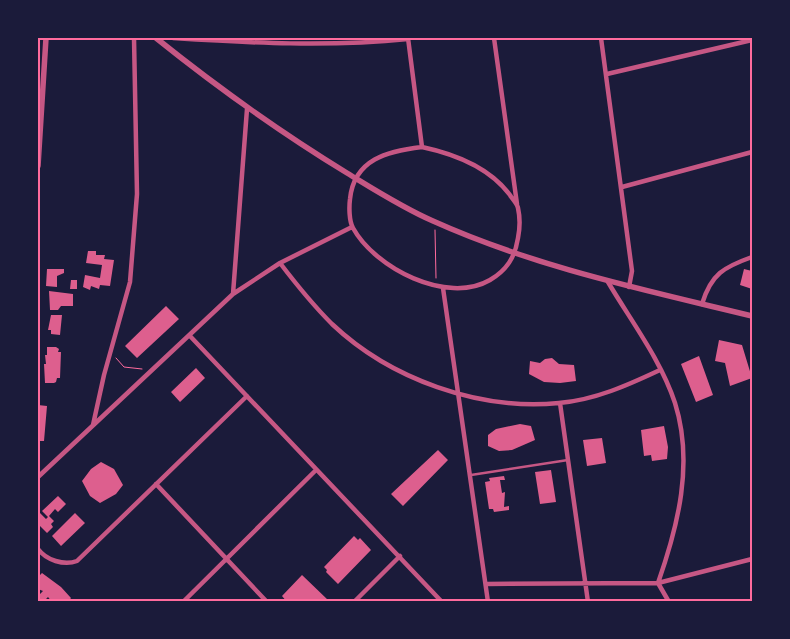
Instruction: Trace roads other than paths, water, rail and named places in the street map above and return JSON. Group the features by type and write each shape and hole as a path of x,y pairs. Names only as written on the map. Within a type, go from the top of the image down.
{"street":[{"path":"38,166 40,90 46,38"},
{"path":"93,426 110,353 130,282 137,194 134,38"},
{"path":"156,38 247,109 355,178 431,221 516,252 608,282 752,316"},
{"path":"173,38 304,45 354,44 408,38 422,147"},
{"path":"494,38 518,206 519,230 516,252 504,270 489,281 470,288 443,288 393,269 372,252 352,227 349,207 355,178 369,161 388,152 422,147 446,152 481,169 503,186 518,206"},
{"path":"601,38 632,271 629,287"},
{"path":"607,74 752,40"},
{"path":"232,294 247,109"},
{"path":"622,187 752,152"},
{"path":"38,477 190,336 232,294 280,263 352,227"},
{"path":"702,304 705,292 722,269 752,257"},
{"path":"280,263 312,303 354,342 406,374 433,386 459,394 513,404 560,404 613,392 660,370"},
{"path":"608,282 660,370 675,404 682,434 683,482 676,522 658,583 668,602"},
{"path":"443,288 488,602"},
{"path":"190,336 442,602"},
{"path":"38,549 40,555 64,563 77,561 247,396"},
{"path":"560,404 588,602"},
{"path":"183,602 316,470"},
{"path":"156,484 267,602"},
{"path":"354,602 400,556"},
{"path":"486,584 658,583 752,559"}],"lane":[{"path":"470,475 568,460"}]}
